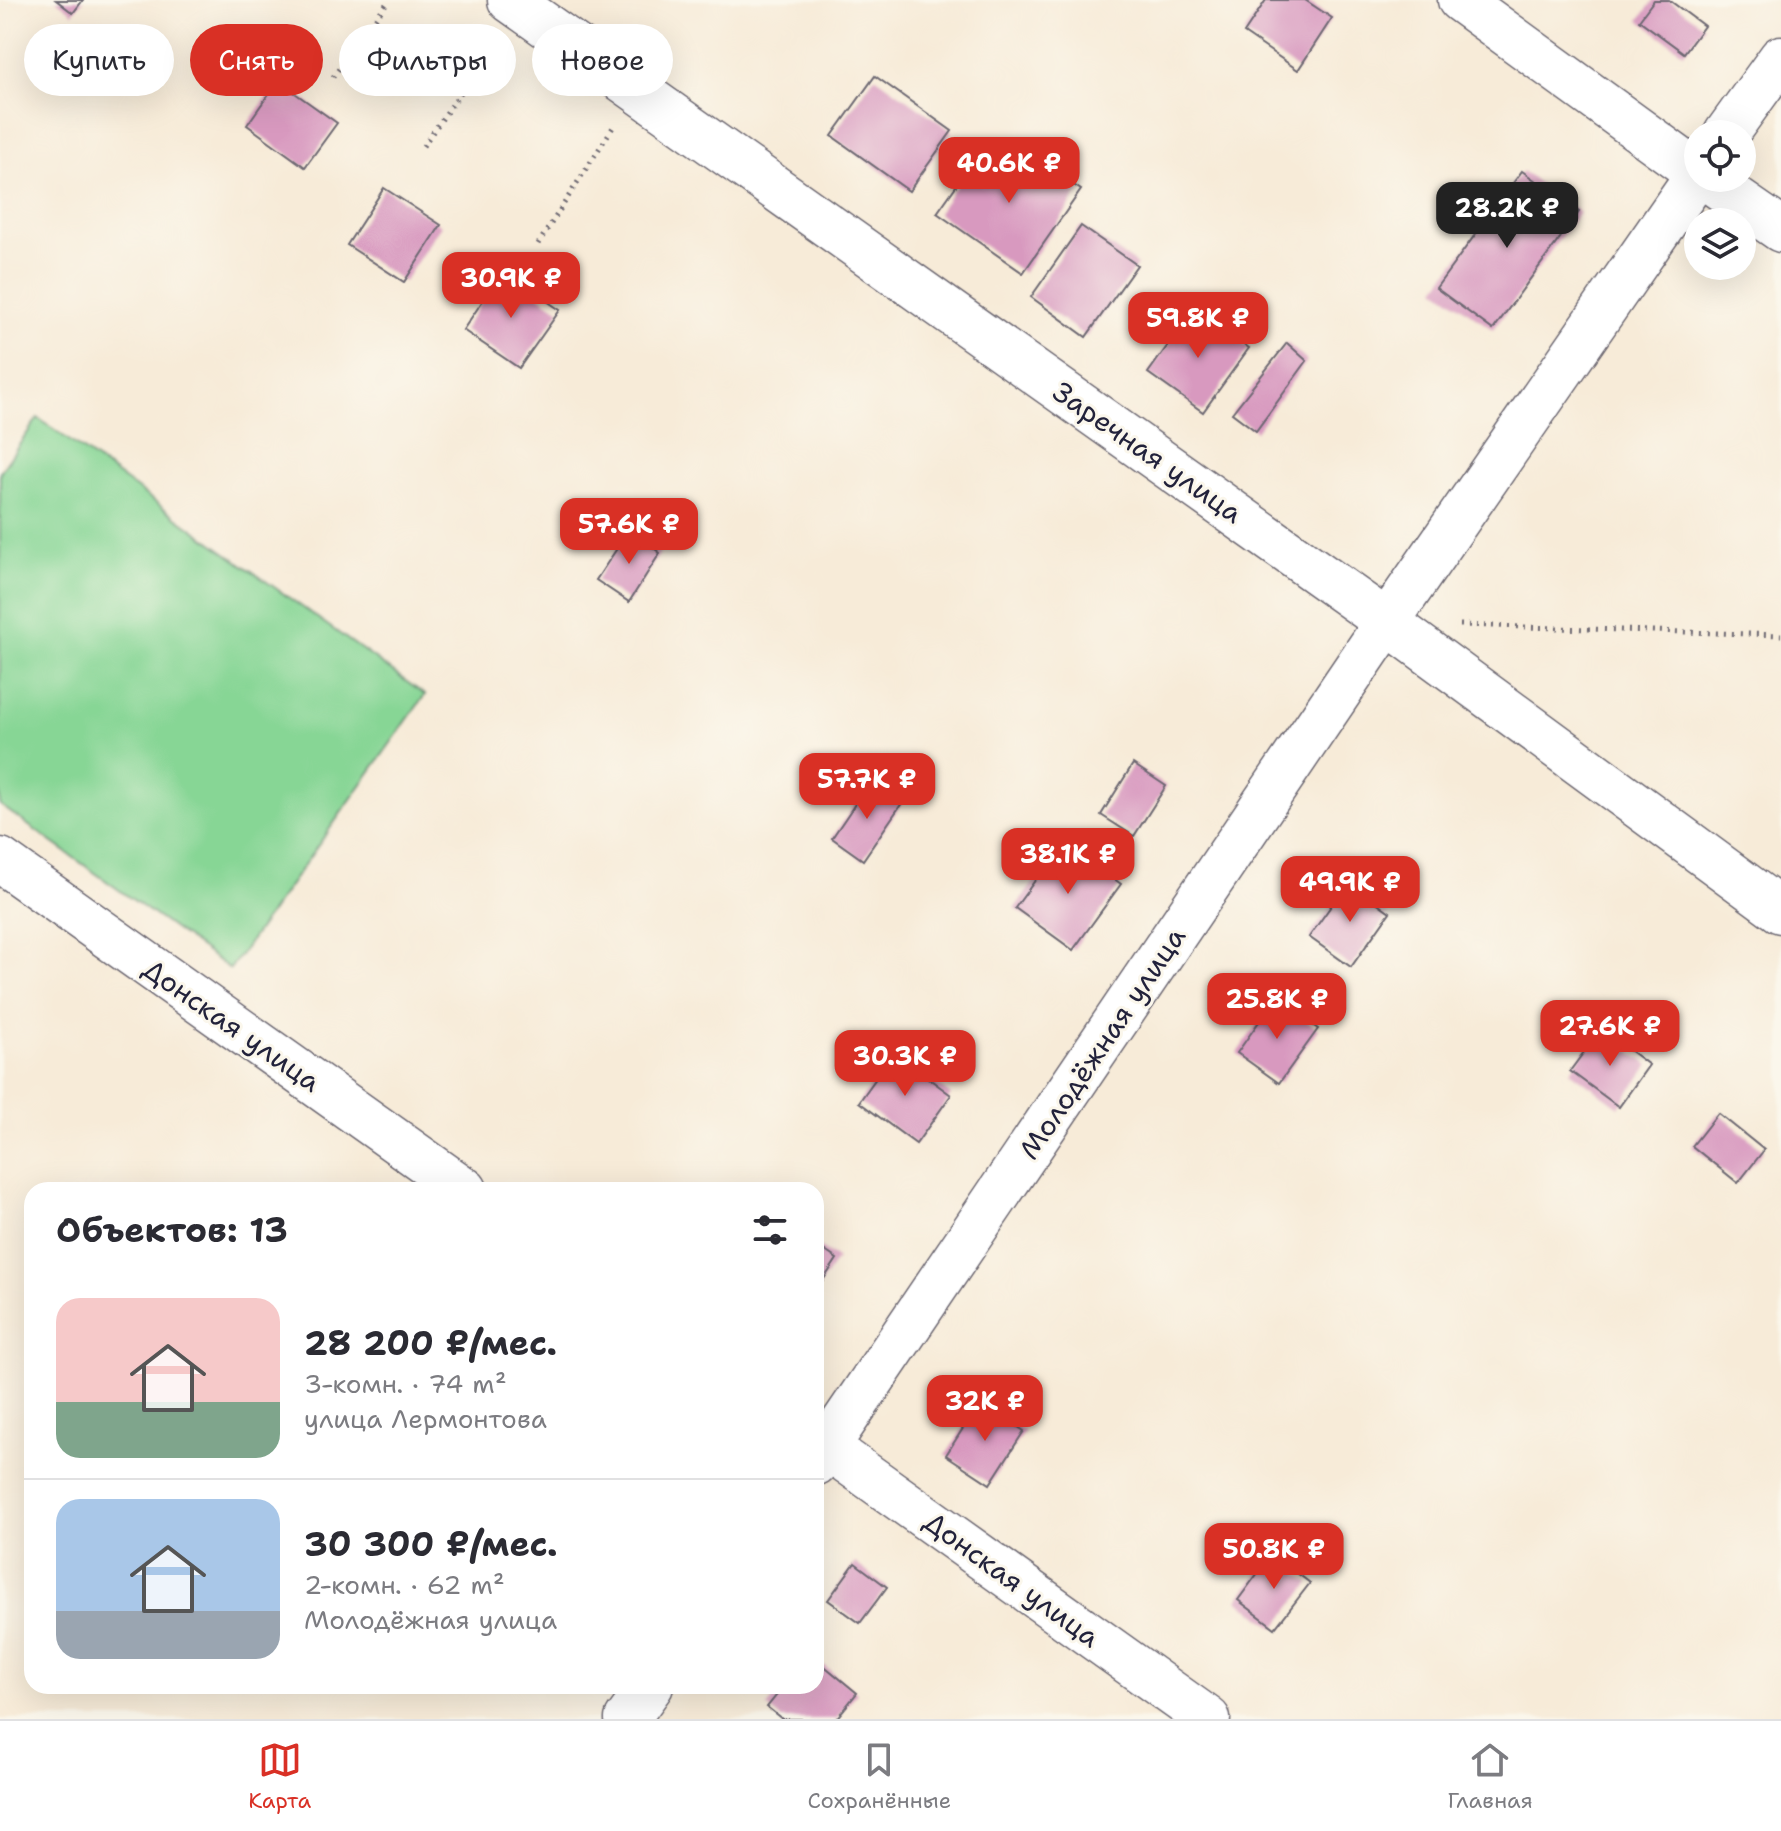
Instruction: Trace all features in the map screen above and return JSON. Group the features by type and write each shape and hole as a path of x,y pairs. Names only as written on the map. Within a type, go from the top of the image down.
{"street":[{"path":"1460,0 1684,163"},
{"name":"Заречная улица","path":"515,4 543,24"},
{"path":"1736,120 1781,58"},
{"name":"Заречная улица","path":"645,96 1387,622 1781,911"},
{"name":"Молодёжная улица","path":"824,1444 1685,192"},
{"path":"1726,192 1781,230"},
{"name":"Донская улица","path":"0,860 454,1182"},
{"name":"Донская улица","path":"824,1453 1208,1719"},
{"path":"627,1719 645,1694"}],"path":[{"path":"333,77 389,0"},
{"path":"423,146 515,4"},
{"path":"538,244 633,96"},
{"path":"1450,624 1781,635"}],"green space":[{"path":"38,418 425,695 230,969 0,805 0,472"}],"building":[{"path":"56,0 83,0 73,13"},
{"path":"1266,0 1305,0 1332,18 1298,70 1244,33"},
{"path":"1654,0 1669,0 1704,26 1684,53 1639,20"},
{"path":"875,76 952,131 909,191 832,136"},
{"path":"267,96 299,96 337,123 305,167 247,125"},
{"path":"987,142 1029,171 1037,160 1081,190 1023,273 937,213"},
{"path":"1522,171 1579,212 1493,330 1436,288"},
{"path":"384,188 441,225 404,282 347,245"},
{"path":"1081,226 1137,265 1086,337 1031,297"},
{"path":"503,271 560,310 519,368 463,330"},
{"path":"1194,309 1249,348 1203,412 1148,373"},
{"path":"1287,343 1307,361 1256,431 1232,413"},
{"path":"630,529 660,553 629,602 596,580"},
{"path":"1133,764 1166,786 1134,836 1101,815"},
{"path":"870,782 902,803 863,860 832,838"},
{"path":"1063,842 1121,884 1073,950 1015,908"},
{"path":"1348,882 1390,912 1351,967 1309,937"},
{"path":"1275,999 1318,1029 1279,1083 1237,1053"},
{"path":"1601,1029 1649,1065 1619,1107 1570,1071"},
{"path":"894,1053 951,1095 916,1144 859,1102"},
{"path":"1718,1113 1764,1150 1738,1183 1692,1146"},
{"path":"824,1250 837,1259 824,1279"},
{"path":"980,1402 1024,1431 990,1484 946,1455"},
{"path":"1272,1554 1310,1583 1275,1628 1238,1600"},
{"path":"855,1563 887,1587 860,1623 828,1600"},
{"path":"824,1666 857,1693 836,1719 782,1719 767,1707 778,1694 824,1694"}]}
